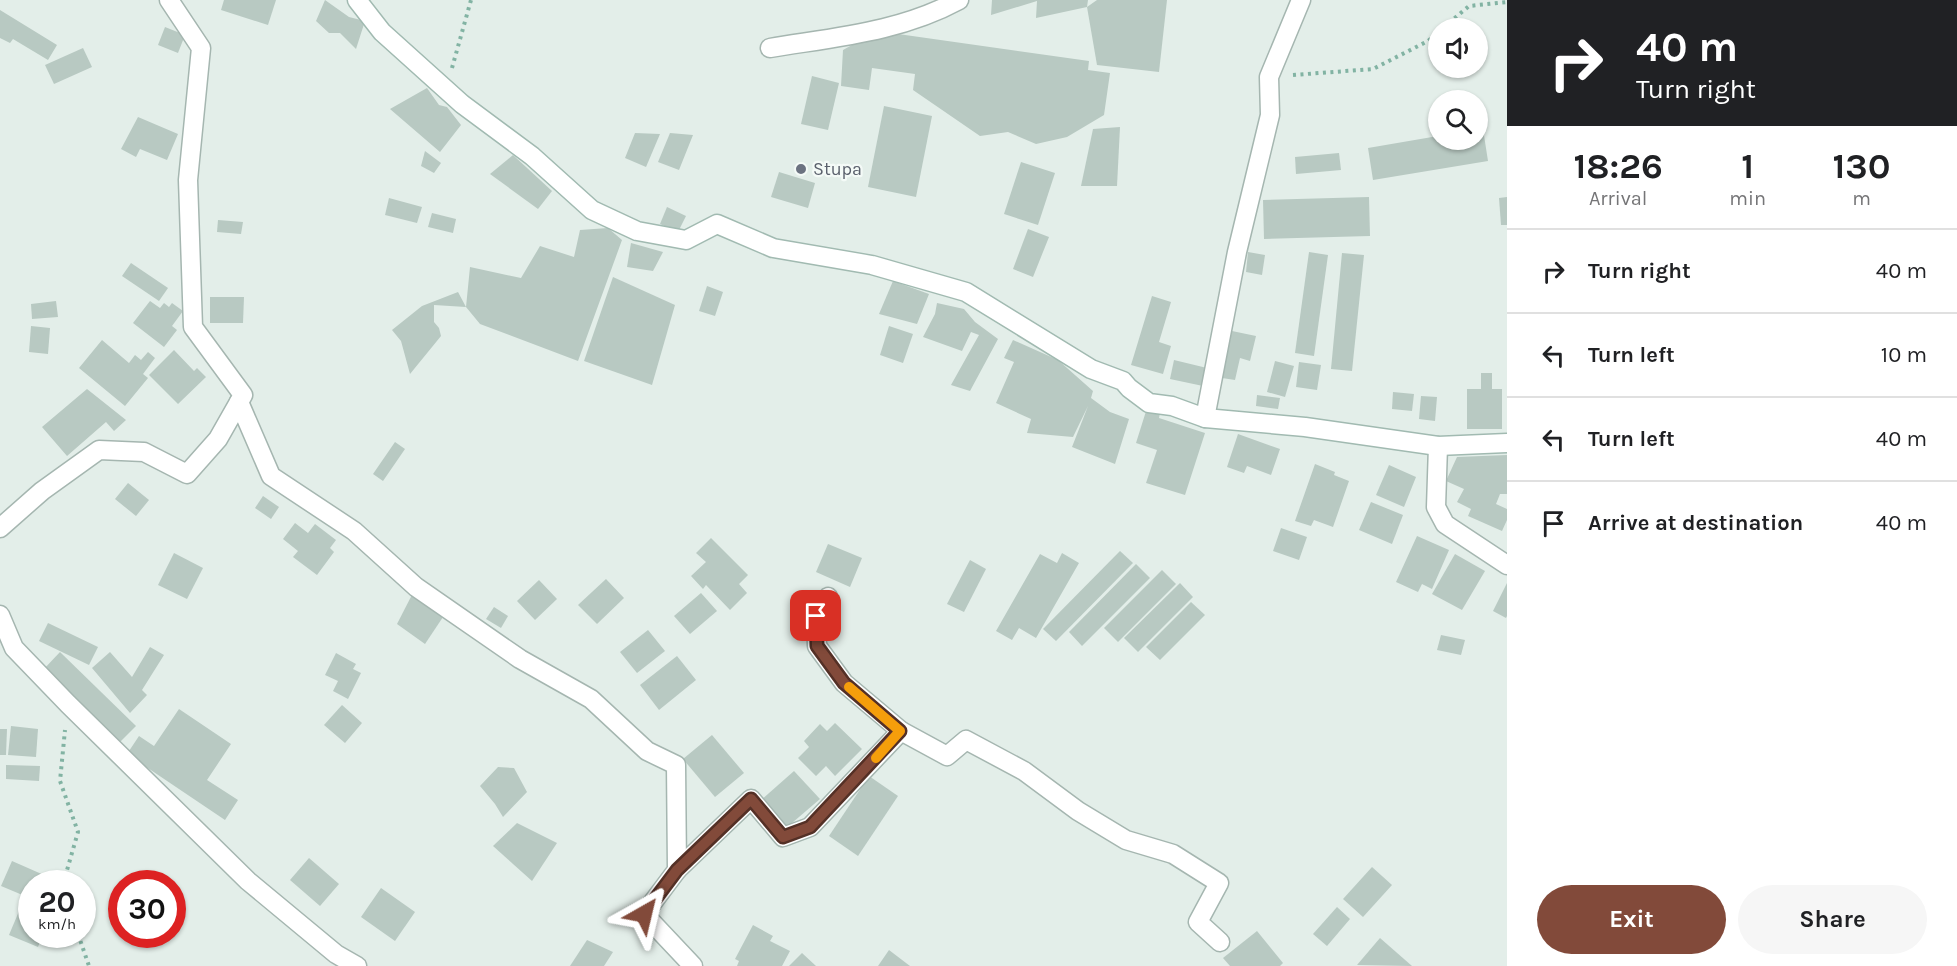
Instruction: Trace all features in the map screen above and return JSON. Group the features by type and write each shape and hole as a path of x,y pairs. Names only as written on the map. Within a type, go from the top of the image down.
{"street":[{"path":"0,528 42,491 99,450 144,452 187,474 218,438 243,395 193,327 188,180 201,48 169,0"},
{"path":"357,0 382,32 462,104 532,156 592,210 637,231 686,240 717,225 773,248 872,265 966,292 1091,369 1123,381 1149,403 1172,406 1205,418 1305,428 1438,446 1507,443"},
{"path":"770,48 877,31 933,14 959,0"},
{"path":"1205,418 1237,252 1270,115 1269,77 1301,0"},
{"path":"239,402 271,476 354,531 416,587 520,659 591,699 647,751 676,765 677,870"},
{"path":"1438,446 1436,507 1445,524 1507,565"},
{"path":"828,597 816,616 817,646 844,683 900,731 946,756 966,740 1024,771 1078,811 1126,840 1173,854 1219,883 1198,922 1220,942"},
{"path":"0,615 14,648 248,881 336,954 357,966"},
{"path":"693,966 644,914 677,870 751,799 783,837 810,827 900,731"}],"path":[{"path":"446,89 471,0"},
{"path":"1455,18 1469,6 1507,2"},
{"path":"1269,77 1373,69 1428,41"},
{"path":"67,870 78,832 60,781 68,704"},
{"path":"83,948 89,966"}],"building":[{"path":"224,0 276,0 268,25 221,10"},
{"path":"325,0 349,17 365,21 356,49 340,33 329,33 316,21"},
{"path":"992,0 1088,0 1087,7 1036,18 1037,1 991,15"},
{"path":"1097,0 1167,0 1159,72 1097,65 1087,7"},
{"path":"0,10 57,45 48,60 13,39 10,43 0,38"},
{"path":"165,27 185,35 178,53 158,45"},
{"path":"877,31 1089,61 1088,70 1110,73 1104,115 1067,137 1036,144 1008,132 980,136 913,90 915,74 872,68 869,90 841,86 843,50"},
{"path":"83,48 92,67 54,84 45,65"},
{"path":"812,76 839,83 828,130 801,124"},
{"path":"427,88 439,105 447,107 461,125 440,152 390,109"},
{"path":"884,106 932,116 916,197 868,187"},
{"path":"138,117 178,134 167,160 140,149 136,157 121,149"},
{"path":"1120,127 1117,186 1081,186 1093,129"},
{"path":"635,133 660,134 646,167 625,158"},
{"path":"670,133 693,135 679,170 658,162"},
{"path":"1428,138 1428,150 1486,150 1488,161 1373,180 1368,148"},
{"path":"425,151 441,163 434,173 421,166"},
{"path":"1339,153 1341,170 1296,174 1295,157"},
{"path":"513,155 552,191 538,209 490,174"},
{"path":"1021,162 1055,173 1038,225 1004,214"},
{"path":"779,172 815,183 808,208 771,197"},
{"path":"1369,197 1370,236 1264,239 1263,200"},
{"path":"1507,197 1507,225 1501,225 1499,198"},
{"path":"389,198 422,207 417,223 385,215"},
{"path":"667,207 686,216 678,232 660,224"},
{"path":"432,213 456,219 453,233 428,227"},
{"path":"218,220 243,222 241,234 217,232"},
{"path":"608,228 622,240 578,361 480,324 466,307 470,267 521,278 540,246 574,257 580,230"},
{"path":"1028,229 1049,237 1033,277 1013,269"},
{"path":"631,243 663,252 653,271 627,267"},
{"path":"1248,252 1265,255 1262,275 1246,272"},
{"path":"1309,252 1328,255 1314,356 1295,353"},
{"path":"1342,253 1364,255 1352,371 1331,369"},
{"path":"131,263 168,288 159,301 122,276"},
{"path":"613,277 675,305 652,385 584,361"},
{"path":"893,281 929,294 917,324 879,314"},
{"path":"707,286 723,292 715,316 699,311"},
{"path":"458,292 466,307 434,305 434,322 441,336 410,374 401,341 392,330 422,306"},
{"path":"1152,296 1171,302 1159,342 1171,346 1163,374 1131,365"},
{"path":"210,297 244,297 243,323 210,323"},
{"path":"56,301 58,317 32,319 31,304"},
{"path":"150,301 160,308 164,303 169,307 172,303 183,311 172,326 177,330 164,347 133,323"},
{"path":"937,303 964,309 975,322 998,339 970,391 951,385 979,335 971,332 962,351 923,337 935,314"},
{"path":"31,326 50,328 48,354 29,352"},
{"path":"889,326 913,334 903,363 880,355"},
{"path":"1232,331 1256,336 1250,361 1240,358 1235,380 1222,378"},
{"path":"102,340 129,363 135,355 141,360 148,352 155,358 143,374 148,378 125,406 79,368"},
{"path":"1013,340 1058,360 1093,391 1091,398 1110,412 1129,419 1115,464 1072,447 1088,406 1073,437 1027,433 1031,419 996,403 1014,362 1004,358"},
{"path":"174,350 194,371 197,368 206,377 178,404 149,375"},
{"path":"1174,360 1207,368 1203,386 1170,379"},
{"path":"1275,361 1294,366 1285,397 1267,392"},
{"path":"1299,362 1321,365 1317,390 1296,387"},
{"path":"1481,373 1492,373 1492,389 1502,389 1502,429 1467,429 1467,389 1481,389"},
{"path":"87,389 126,420 114,431 106,422 67,456 42,427"},
{"path":"1393,392 1414,394 1412,411 1392,409"},
{"path":"1257,395 1280,398 1278,409 1256,406"},
{"path":"1421,396 1437,397 1435,421 1419,419"},
{"path":"1147,408 1160,413 1159,418 1205,433 1185,495 1146,483 1157,450 1136,443"},
{"path":"1238,434 1280,449 1271,475 1247,466 1244,473 1227,467"},
{"path":"395,442 405,449 383,481 373,474"},
{"path":"1507,455 1507,494 1500,494 1496,504 1507,509 1507,520 1502,531 1468,516 1471,509 1457,502 1464,489 1446,481 1457,457"},
{"path":"1315,464 1349,481 1333,527 1314,520 1311,526 1295,521"},
{"path":"1389,465 1416,477 1404,507 1376,495"},
{"path":"128,483 149,500 136,516 115,499"},
{"path":"263,496 279,507 271,519 255,508"},
{"path":"1371,502 1403,515 1392,544 1359,530"},
{"path":"295,523 308,533 315,524 336,540 330,548 334,552 317,575 293,557 298,551 283,539"},
{"path":"1281,528 1307,537 1299,560 1273,551"},
{"path":"1417,536 1449,550 1432,589 1422,584 1418,592 1396,582"},
{"path":"711,538 748,575 739,584 747,593 730,610 706,585 703,589 691,576 706,562 696,553"},
{"path":"828,544 862,558 850,587 816,572"},
{"path":"1120,551 1133,563 1056,641 1043,629"},
{"path":"174,553 203,568 187,599 158,585"},
{"path":"1062,553 1079,563 1036,638 1019,628 1012,640 996,631 1040,554 1057,563"},
{"path":"1455,554 1485,571 1462,610 1432,594"},
{"path":"970,560 986,569 964,612 947,604"},
{"path":"1136,564 1150,578 1082,646 1069,632"},
{"path":"1162,570 1176,584 1118,642 1104,628"},
{"path":"606,579 624,598 597,624 578,605"},
{"path":"539,580 557,599 535,620 517,601"},
{"path":"1180,583 1193,597 1138,652 1124,638"},
{"path":"1507,583 1507,616 1506,618 1493,611"},
{"path":"416,587 443,617 425,644 397,624"},
{"path":"701,593 717,611 690,634 674,616"},
{"path":"1191,602 1205,615 1160,660 1146,647"},
{"path":"494,607 508,616 501,628 486,619"},
{"path":"48,623 98,647 89,665 39,641"},
{"path":"648,630 665,651 637,673 620,652"},
{"path":"1441,635 1465,640 1461,655 1437,650"},
{"path":"150,647 164,655 142,690 147,695 130,713 92,668 110,652 132,677"},
{"path":"60,652 136,726 120,742 43,670"},
{"path":"336,653 356,664 353,669 361,673 348,699 333,691 338,681 325,675"},
{"path":"677,656 696,680 659,710 640,685"},
{"path":"342,705 362,723 345,743 324,725"},
{"path":"179,709 231,744 207,780 238,800 225,820 127,754 139,736 154,746"},
{"path":"835,723 862,749 835,776 826,766 816,776 798,758 809,747 804,741 820,724 827,731"},
{"path":"11,726 38,729 36,757 8,755"},
{"path":"0,729 7,729 6,755 0,755"},
{"path":"712,735 744,773 715,797 683,759"},
{"path":"6,765 40,766 39,781 6,779"},
{"path":"498,767 514,768 527,792 503,817 480,786"},
{"path":"794,771 820,799 785,829 760,801"},
{"path":"869,776 898,796 858,856 829,836"},
{"path":"517,823 557,843 532,881 493,846"},
{"path":"309,858 339,884 320,906 290,880"},
{"path":"12,861 32,870 18,870 18,893 1,886"},
{"path":"1372,867 1392,885 1363,917 1343,899"},
{"path":"381,888 415,912 395,941 361,917"},
{"path":"1337,907 1350,919 1327,946 1313,934"},
{"path":"18,914 18,939 9,935"},
{"path":"753,925 773,936 770,941 790,951 782,966 737,966 739,961 735,959"},
{"path":"1257,931 1283,963 1280,966 1230,966 1223,958"},
{"path":"1380,938 1412,966 1357,965"},
{"path":"587,940 613,952 604,966 570,966"},
{"path":"889,950 910,966 878,966"},
{"path":"802,953 816,966 789,966"}],"slow traffic":[{"path":"849,687 900,731 876,758"}],"place":[{"name":"Stupa","path":"801,169"}],"route":[{"path":"644,914 677,870 751,799 783,837 810,827 900,731 844,683 817,646 816,616"}]}
